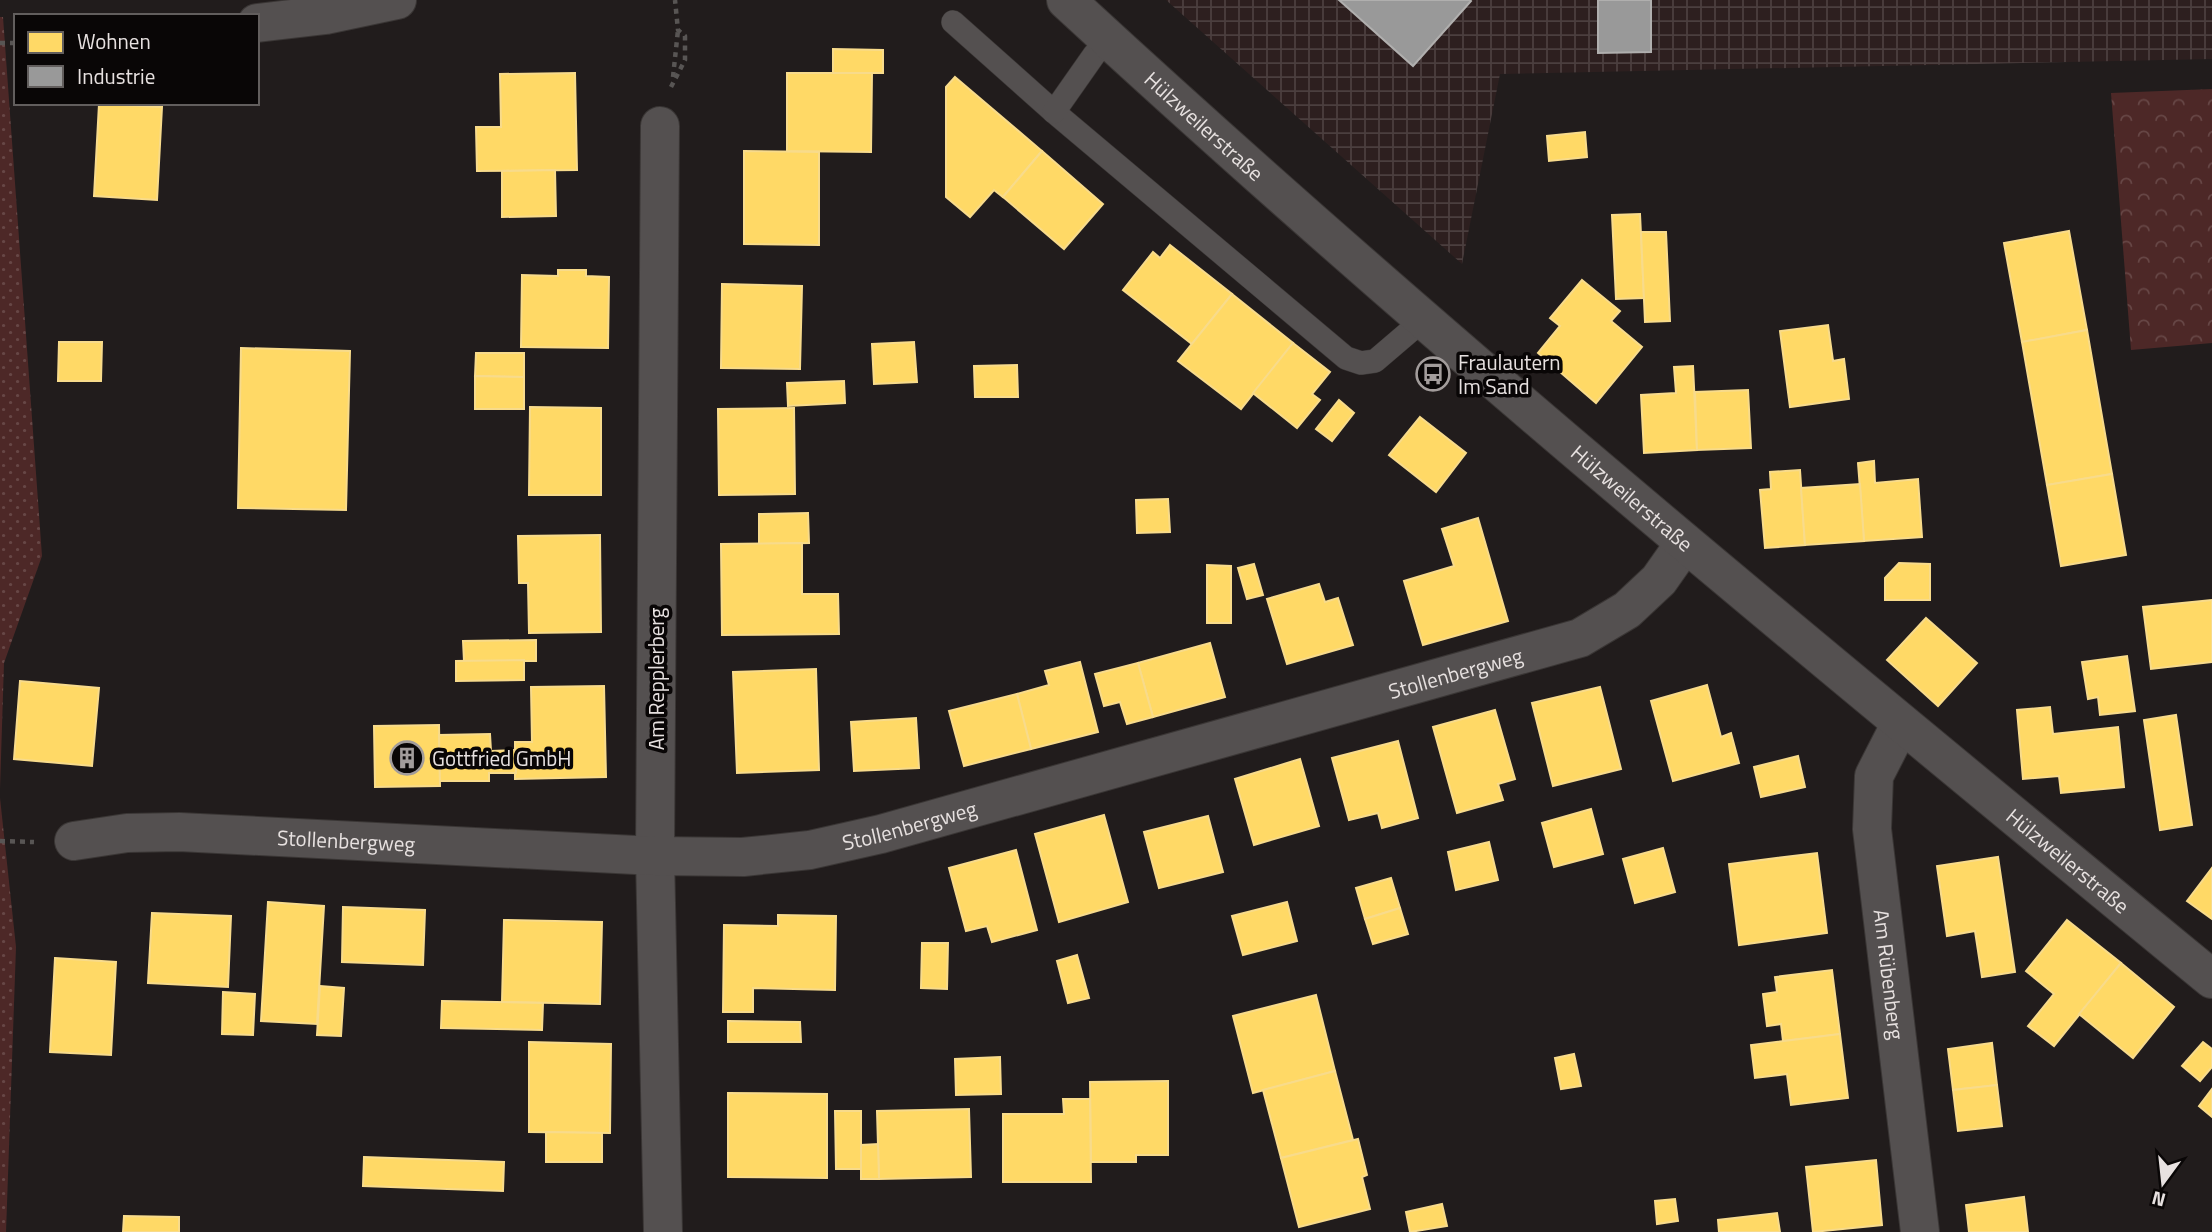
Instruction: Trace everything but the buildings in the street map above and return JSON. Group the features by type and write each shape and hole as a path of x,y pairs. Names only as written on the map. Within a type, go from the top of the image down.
{"street":[{"path":"259,23 327,15 397,0"},
{"name":"Hülzweilerstraße","path":"1084,14 1423,320 1685,543 2212,979"},
{"name":"Am Repplerberg","path":"660,126 654,856 663,1232"},
{"name":"Stollenbergweg","path":"74,841 127,833 179,832 654,856 757,856 810,850 881,834 1580,638 1627,610 1659,580 1685,543"},
{"name":"Am Rübenberg","path":"1902,723 1874,776 1872,829 1920,1232"}],"lane":[{"path":"1054,113 1094,55 1084,14"},
{"path":"953,22 1054,113 1346,358 1361,363 1375,361 1423,320"}],"path":[{"path":"660,126 672,82 678,30 675,0"},
{"path":"672,82 685,60 685,36 678,30"}],"shaded area":[{"path":"1166,0 2212,0 2212,59 1500,74 1462,264"}],"green space":[{"path":"0,17 3,17 42,556 4,663 0,789"},
{"path":"2212,89 2212,343 2131,350 2111,93"},
{"path":"0,798 16,947 6,1232 0,1232"}],"place":[{"name":"Fraulautern Im Sand","path":"1433,374"},
{"name":"Gottfried GmbH","path":"407,758"}]}
